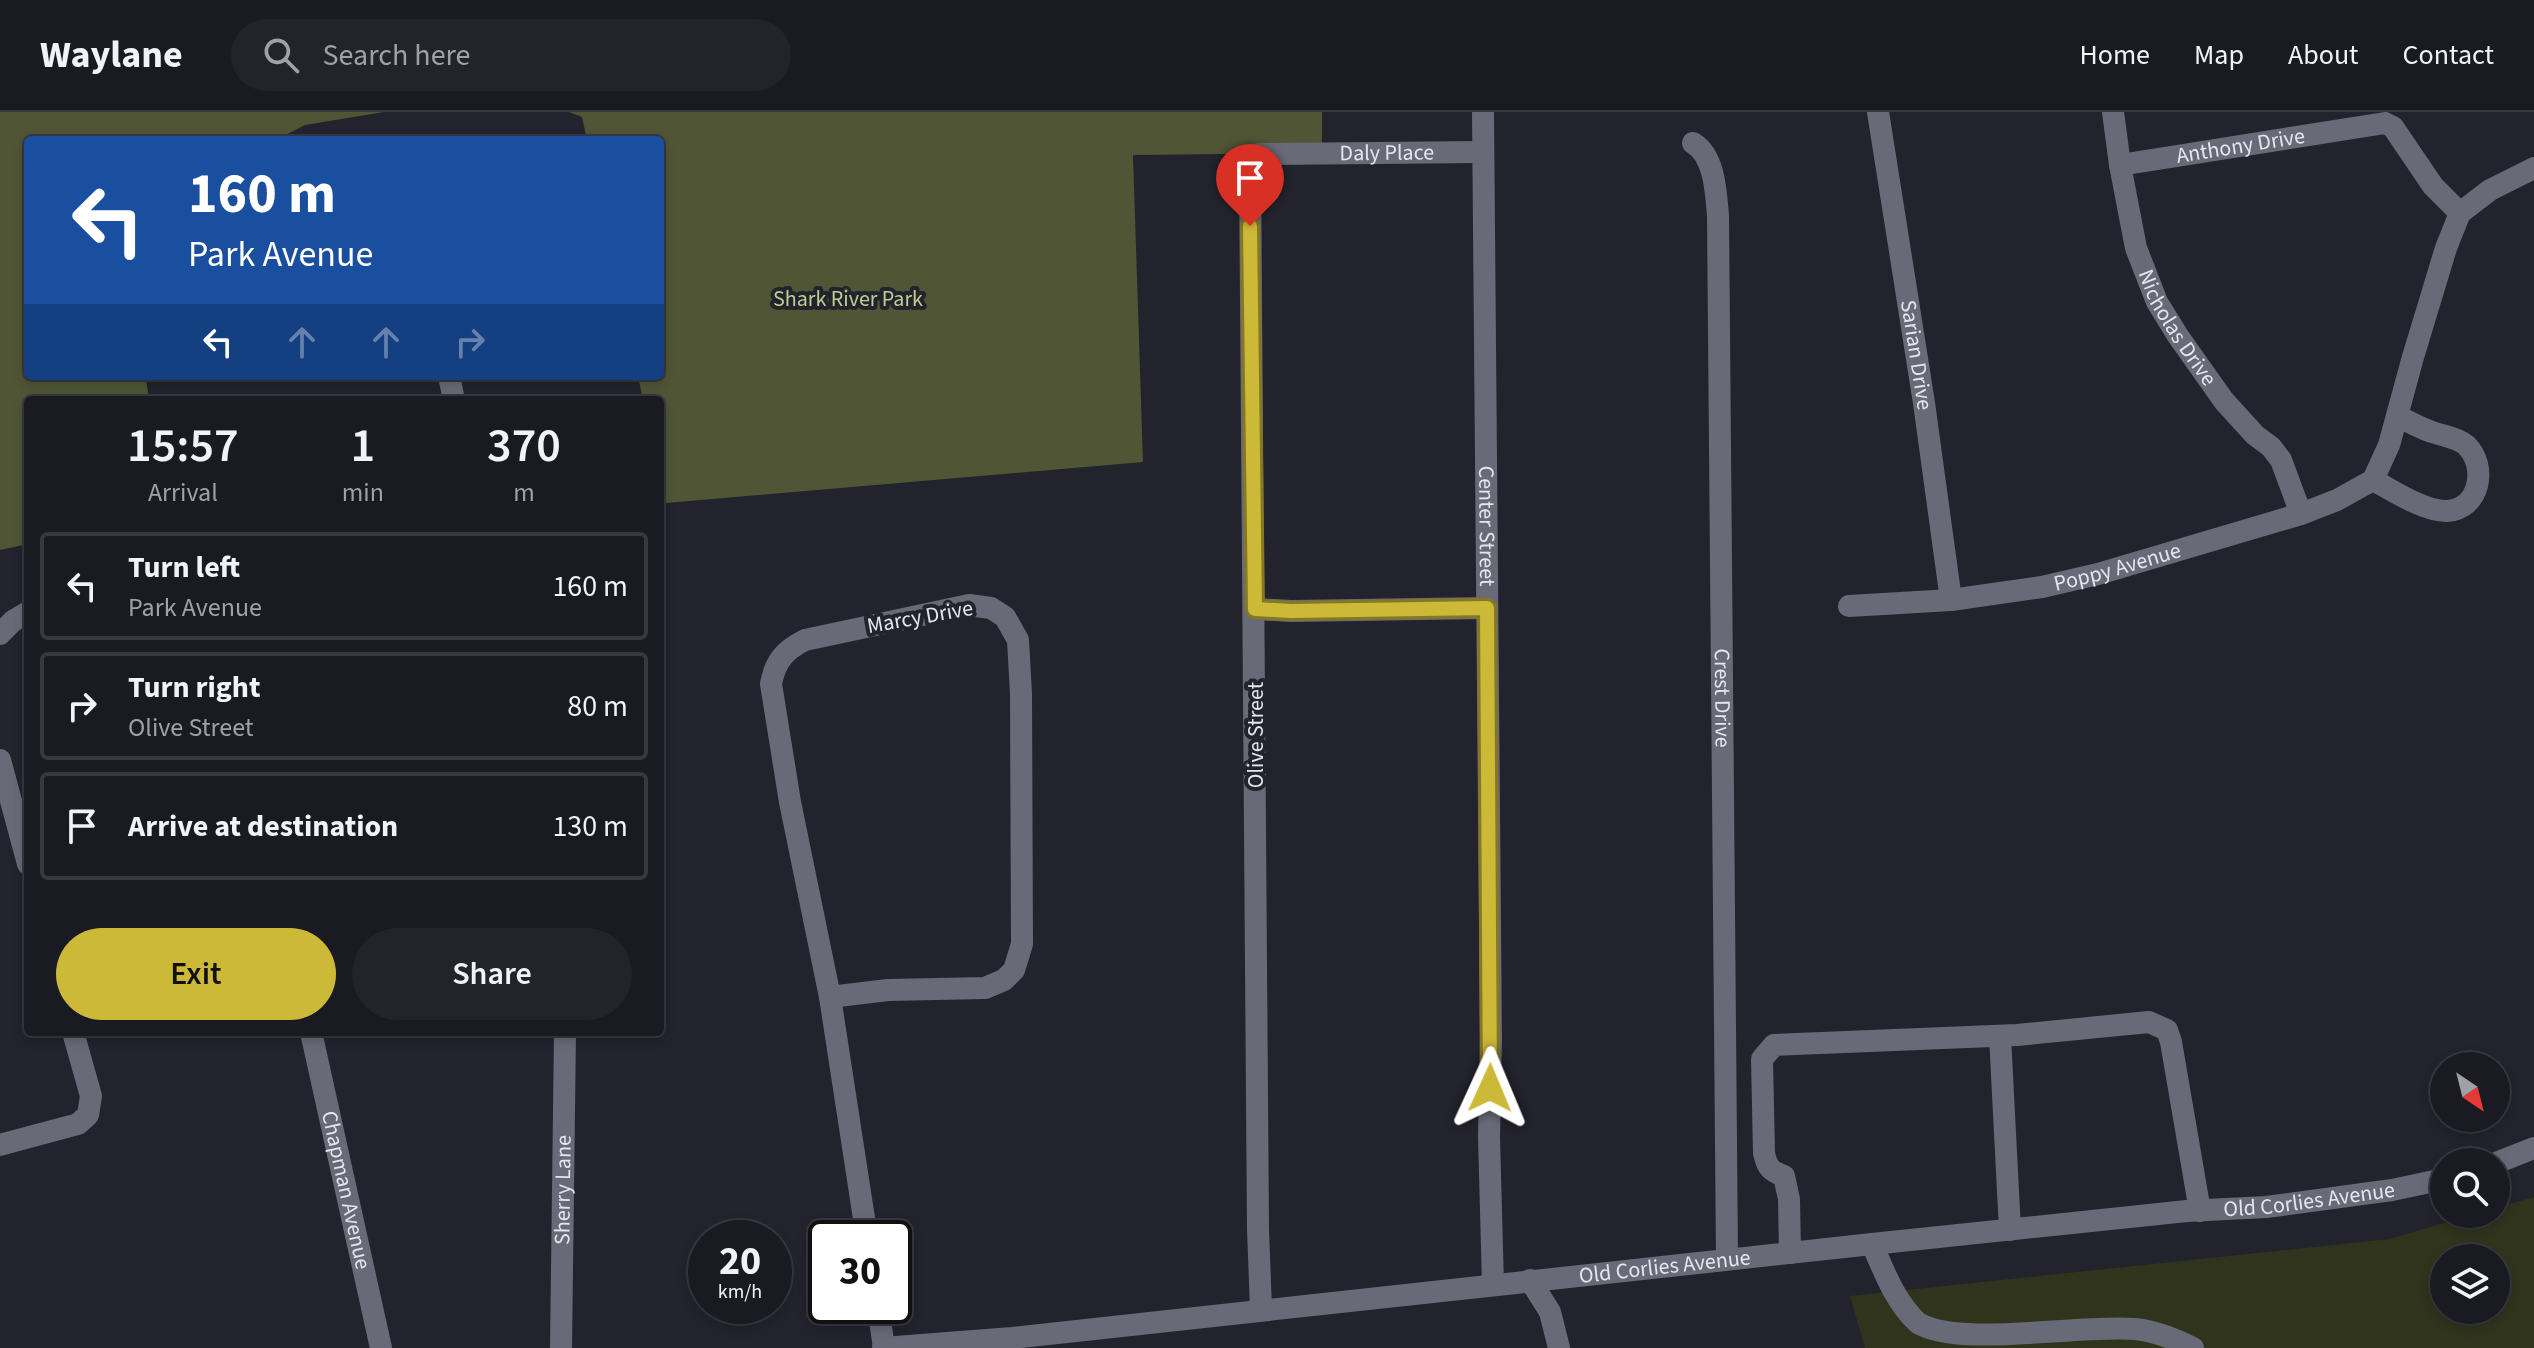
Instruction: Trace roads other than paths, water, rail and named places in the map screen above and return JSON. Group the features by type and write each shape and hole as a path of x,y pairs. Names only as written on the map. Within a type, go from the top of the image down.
{"street":[{"path":"1483,112 1483,152"},
{"name":"Sarian Drive","path":"1878,112 1951,600"},
{"name":"Nicholas Drive","path":"2113,112 2136,248 2157,302 2224,401 2281,460 2301,514"},
{"name":"Anthony Drive","path":"2120,165 2385,123 2393,127 2433,186 2460,213"},
{"name":"Crest Drive","path":"1693,143 1698,146 1712,171 1718,216 1727,1259"},
{"name":"Daly Place","path":"1251,160 1259,154 1483,152"},
{"name":"Center Street","path":"1483,152 1491,1039 1489,1137 1493,1285"},
{"name":"Olive Street","path":"1251,160 1261,1310"},
{"path":"2398,416 2429,431 2456,439 2476,459 2480,472 2478,483 2462,505 2449,511 2412,501 2373,480 2389,445 2446,248 2460,213 2490,190 2534,168"},
{"name":"Poppy Avenue","path":"1849,606 1951,600 2042,587 2098,574 2301,514 2337,500 2373,480"},
{"name":"Marcy Drive","path":"830,997 888,990 985,988 1004,980 1019,963 1022,929 1018,640 1005,617 991,608 969,605 805,640 780,657 774,669 771,684 790,802 830,997 864,1220"},
{"path":"1255,609 1487,608"},
{"path":"0,634 24,614"},
{"path":"0,760 24,849"},
{"path":"1790,1253 1789,1199 1784,1176 1767,1166 1764,1153 1762,1059 1774,1045 2000,1036 2149,1022 2167,1030 2181,1092 2200,1211"},
{"path":"0,1145 78,1124 88,1115 91,1105 74,1036"},
{"name":"Chapman Avenue","path":"312,1036 381,1348"},
{"name":"Sherry Lane","path":"561,1348 565,1036"},
{"path":"2000,1036 2010,1230"},
{"path":"2510,1157 2534,1148"},
{"name":"Old Corlies Avenue","path":"884,1348 1102,1338 1261,1310 1872,1244 2282,1205 2430,1182"},
{"path":"1872,1244 1903,1305 1919,1325 1947,1339 2013,1339 2136,1329 2170,1337 2193,1348"},
{"path":"1530,1280 1550,1312 1559,1348"},
{"path":"881,1324 884,1348"}],"park label":[{"name":"Shark River Park","path":"848,299"}]}
